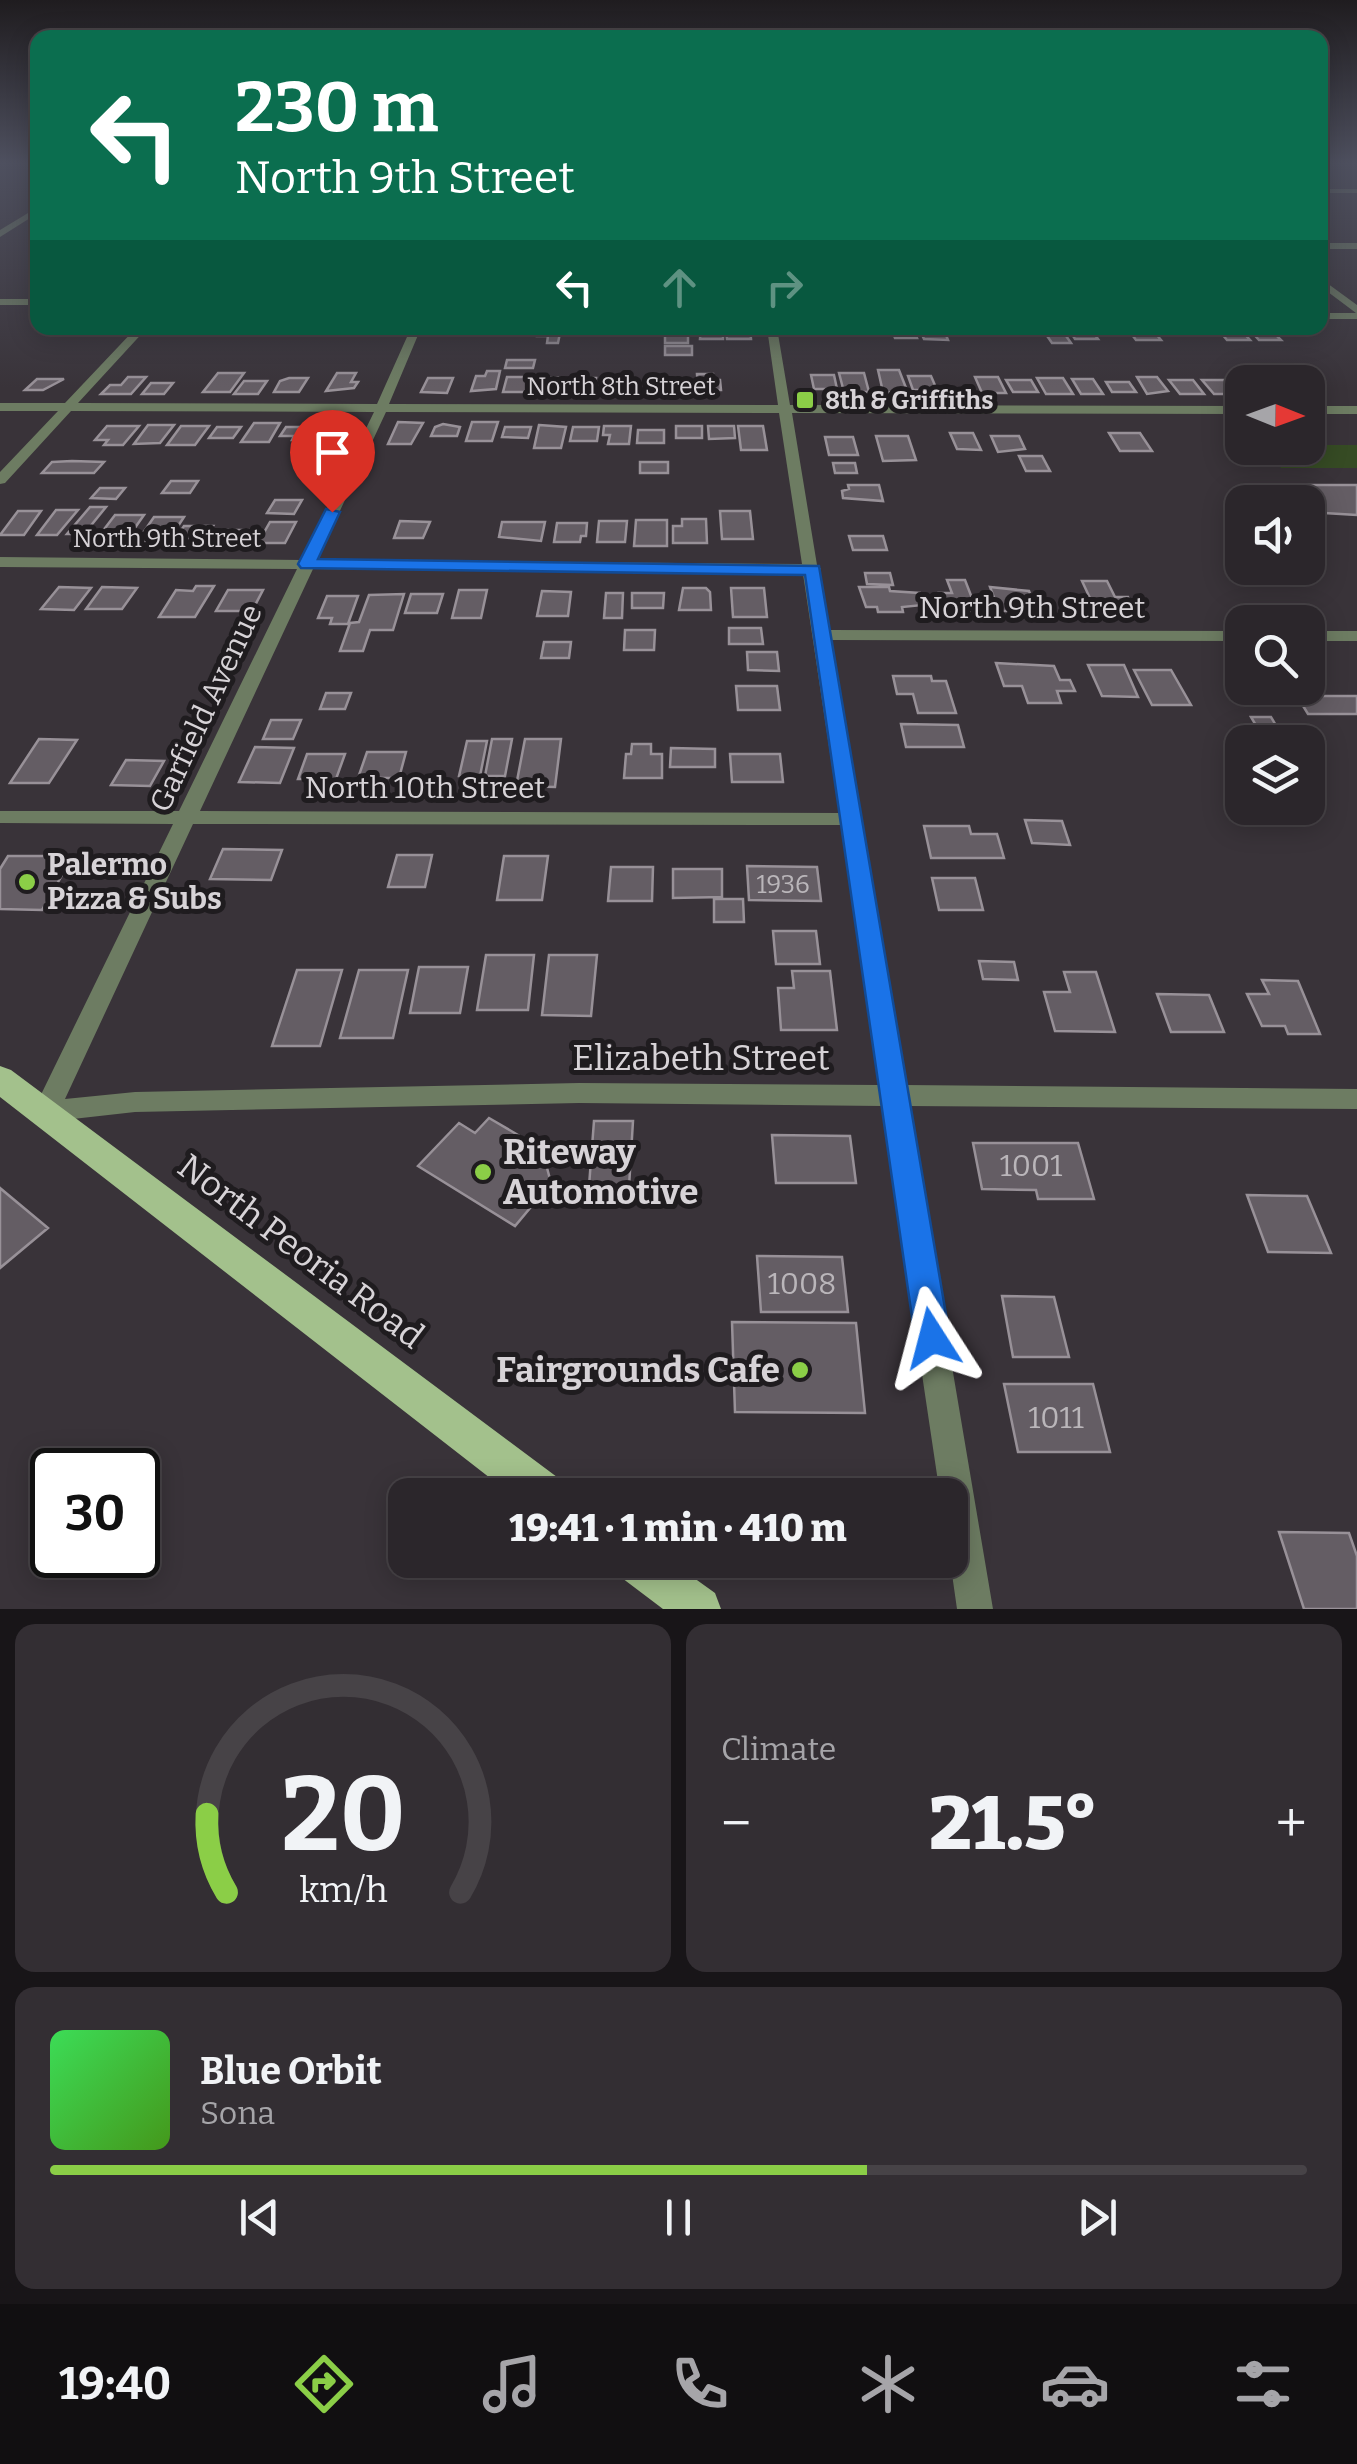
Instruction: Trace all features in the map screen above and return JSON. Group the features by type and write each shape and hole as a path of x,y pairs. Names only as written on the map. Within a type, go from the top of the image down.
{"main road":[{"name":"North Peoria Road","path":"0,1080 46,1111 524,1478"},
{"path":"657,1578 699,1609"}],"street":[{"path":"1328,246 1357,246"},
{"path":"1328,288 1357,313"},
{"path":"0,302 30,302"},
{"path":"1328,315 1357,313"},
{"path":"0,480 135,335"},
{"name":"Garfield Avenue","path":"46,1111 413,335"},
{"path":"773,335 975,1609"},
{"name":"North 8th Street","path":"0,407 1225,410"},
{"path":"1325,410 1357,410"},
{"name":"North 9th Street","path":"0,562 813,570"},
{"name":"North 9th Street","path":"822,635 1225,636"},
{"path":"1325,636 1357,636"},
{"name":"North 10th Street","path":"0,817 849,819"},
{"name":"Elizabeth Street","path":"46,1111 160,1102 579,1093 1357,1099"}],"green space":[{"path":"1325,445 1357,445 1357,468 1279,465 1325,465"}],"building":[{"path":"560,335 558,343 547,343 548,336 537,336"},
{"path":"665,335 688,335 688,343 665,343"},
{"path":"700,335 723,335 723,339 700,339"},
{"path":"727,335 751,335 751,339 727,339"},
{"path":"894,335 917,338 895,338"},
{"path":"922,335 946,335 948,340 924,339"},
{"path":"1046,335 1065,335 1071,343 1052,343"},
{"path":"1072,335 1095,335 1098,339 1075,339"},
{"path":"1132,335 1157,335 1161,340 1136,340"},
{"path":"1223,335 1246,335 1250,340 1227,340"},
{"path":"1254,335 1276,335 1281,340 1259,340"},
{"path":"665,346 692,346 692,355 665,355"},
{"path":"507,360 535,360 533,368 505,368"},
{"path":"878,370 899,370 908,393 883,392"},
{"path":"487,371 500,371 496,389 471,391 476,376 485,376"},
{"path":"218,373 244,373 230,392 203,392"},
{"path":"337,373 356,373 351,382 358,382 354,388 326,391"},
{"path":"839,373 864,373 869,392 844,392"},
{"path":"697,374 713,374 713,380 720,380 721,390 698,390"},
{"path":"811,375 834,375 837,389 814,389"},
{"path":"908,376 931,376 937,390 913,390"},
{"path":"128,377 146,377 131,394 101,394 110,385 121,385"},
{"path":"507,377 532,377 528,392 503,392"},
{"path":"540,377 563,378 559,393 536,392"},
{"path":"975,377 998,377 1006,393 982,393"},
{"path":"1137,377 1157,377 1168,391 1147,394"},
{"path":"308,378 299,392 274,392 280,381"},
{"path":"428,378 453,378 447,393 421,392"},
{"path":"573,378 596,378 594,389 570,389"},
{"path":"1037,378 1063,378 1073,394 1046,394"},
{"path":"37,379 64,379 43,390 25,390"},
{"path":"605,379 626,379 625,390 604,389"},
{"path":"1072,379 1093,379 1103,394 1081,394"},
{"path":"1006,380 1031,380 1038,392 1013,392"},
{"path":"1169,380 1193,380 1204,394 1180,394"},
{"path":"1202,380 1225,380 1225,394 1214,394"},
{"path":"244,381 267,381 258,394 234,394"},
{"path":"1106,382 1129,382 1136,392 1112,392"},
{"path":"151,383 173,383 164,394 142,394"},
{"path":"398,422 423,423 411,444 388,444"},
{"path":"472,422 498,422 492,441 466,441"},
{"path":"254,423 280,423 269,442 241,442"},
{"path":"322,423 351,423 344,436 315,435"},
{"path":"148,425 174,425 160,443 134,444"},
{"path":"539,425 566,427 561,448 534,448"},
{"path":"107,426 139,426 123,445 104,445 108,440 95,440"},
{"path":"181,426 209,426 195,445 167,445"},
{"path":"604,426 631,426 629,444 608,444 610,435 603,435"},
{"path":"676,426 702,426 702,438 676,438"},
{"path":"708,426 734,426 735,438 709,439"},
{"path":"738,426 763,426 767,450 741,450"},
{"path":"217,427 241,427 233,438 209,438"},
{"path":"286,427 312,427 305,440 292,440 294,436 280,436"},
{"path":"435,427 460,427 457,436 431,436"},
{"path":"505,427 531,427 528,438 502,437"},
{"path":"573,427 599,427 597,441 570,441"},
{"path":"638,430 664,430 664,443 637,443"},
{"path":"950,433 973,433 981,450 957,449"},
{"path":"1109,433 1140,433 1152,451 1120,451"},
{"path":"876,436 908,436 916,460 883,461"},
{"path":"991,436 1019,436 1025,449 998,452"},
{"path":"825,437 853,437 858,455 829,455"},
{"path":"1019,456 1042,456 1050,471 1026,471"},
{"path":"52,462 104,462 94,473 42,473"},
{"path":"640,462 668,462 668,473 640,473"},
{"path":"833,463 855,463 857,473 835,473"},
{"path":"171,481 198,481 190,493 162,493"},
{"path":"848,485 879,485 883,501 843,498 842,491 849,489"},
{"path":"1325,485 1357,485 1357,515 1325,513"},
{"path":"100,488 125,488 116,499 91,498"},
{"path":"275,500 302,500 294,514 267,513"},
{"path":"90,507 106,507 84,534 67,534"},
{"path":"56,510 78,510 57,535 37,535"},
{"path":"18,511 41,511 24,535 0,535"},
{"path":"720,511 750,511 753,539 722,539"},
{"path":"115,515 144,515 132,532 102,532"},
{"path":"154,517 184,517 169,540 136,543"},
{"path":"682,519 706,519 707,543 673,543 673,526 682,526"},
{"path":"636,520 667,520 667,546 634,546"},
{"path":"400,521 430,522 423,538 394,538"},
{"path":"599,521 627,521 625,542 597,542"},
{"path":"270,522 296,522 285,543 258,543"},
{"path":"502,522 545,522 541,541 499,537"},
{"path":"557,523 587,523 586,536 581,536 580,542 554,542"},
{"path":"184,526 213,526 204,539 175,539"},
{"path":"226,530 252,530 248,539 220,540"},
{"path":"849,536 883,536 887,550 853,550"},
{"path":"865,573 890,573 893,585 867,584"},
{"path":"947,580 965,580 977,611 945,611 939,593 952,593"},
{"path":"1082,581 1107,581 1115,597 1128,597 1135,611 1096,611"},
{"path":"196,586 214,586 195,617 159,617 176,590 193,591"},
{"path":"59,587 91,588 74,610 41,609"},
{"path":"102,587 137,588 122,609 86,609"},
{"path":"859,587 920,593 923,605 902,607 903,612 878,612 877,607 866,607"},
{"path":"990,587 1029,591 1037,611 999,611"},
{"path":"683,588 706,588 710,592 711,610 679,610"},
{"path":"731,588 764,588 767,617 733,617"},
{"path":"228,590 263,590 252,611 216,611"},
{"path":"459,590 487,590 481,618 452,618"},
{"path":"542,591 571,592 568,616 537,616"},
{"path":"606,593 623,593 622,618 604,618"},
{"path":"632,593 664,593 663,608 632,608"},
{"path":"404,594 393,630 370,630 363,651 340,651 350,623 359,622 369,595"},
{"path":"411,594 443,594 437,613 405,613"},
{"path":"327,596 358,596 348,624 330,624 332,618 318,618"},
{"path":"729,628 761,628 763,644 729,644"},
{"path":"625,630 655,630 654,650 624,650"},
{"path":"544,642 571,642 569,658 541,658"},
{"path":"747,652 777,652 779,671 748,670"},
{"path":"996,663 1054,666 1060,680 1070,680 1075,691 1057,691 1061,703 1028,703 1022,686 1004,686"},
{"path":"1088,665 1124,665 1138,697 1102,696"},
{"path":"1134,670 1171,670 1191,705 1152,705"},
{"path":"893,676 931,676 932,681 946,681 956,713 918,713 913,694 897,694"},
{"path":"736,686 777,686 780,710 738,710"},
{"path":"326,693 351,693 345,709 320,709"},
{"path":"1325,696 1357,696 1357,714 1308,714 1302,705 1325,705"},
{"path":"1251,717 1271,717 1276,725 1256,725"},
{"path":"271,720 301,720 293,739 263,739"},
{"path":"901,724 958,725 964,747 906,747"},
{"path":"39,739 77,740 49,783 10,783"},
{"path":"492,739 512,739 505,776 485,776"},
{"path":"525,739 561,739 555,787 516,786"},
{"path":"467,741 487,741 480,776 459,776"},
{"path":"632,744 651,744 651,754 662,754 662,778 624,778 626,754 631,754"},
{"path":"255,747 294,748 280,783 239,782"},
{"path":"671,748 715,749 715,767 670,767"},
{"path":"367,752 406,752 399,778 358,778"},
{"path":"307,754 345,754 336,779 298,779"},
{"path":"730,754 780,754 783,782 732,782"},
{"path":"126,760 164,761 150,786 111,785"},
{"path":"1025,820 1062,821 1070,845 1032,843"},
{"path":"924,826 969,826 971,834 997,834 1004,858 931,858"},
{"path":"223,849 282,850 271,880 210,879"},
{"path":"397,855 432,855 425,887 388,887"},
{"path":"8,856 73,856 42,910 0,909 0,869"},
{"path":"504,856 548,856 542,900 497,900"},
{"path":"747,866 817,867 821,901 749,900"},
{"path":"611,867 653,867 652,901 608,901"},
{"path":"673,869 722,869 722,897 673,898"},
{"path":"932,878 975,878 983,910 939,910"},
{"path":"714,899 743,899 744,922 714,922"},
{"path":"773,931 816,931 820,964 776,964"},
{"path":"486,955 534,955 528,1010 477,1010"},
{"path":"549,955 597,955 591,1016 542,1015"},
{"path":"979,961 1014,962 1018,980 983,979"},
{"path":"419,967 468,967 460,1013 410,1013"},
{"path":"297,970 342,970 320,1046 272,1046"},
{"path":"359,970 408,970 393,1038 340,1038"},
{"path":"792,971 830,971 837,1030 781,1030 778,988 794,988"},
{"path":"1064,972 1096,972 1115,1032 1055,1031 1044,992 1070,992"},
{"path":"1262,980 1298,981 1320,1034 1288,1034 1285,1026 1262,1026 1247,994 1269,994"},
{"path":"1157,994 1209,995 1224,1032 1171,1032"},
{"path":"489,1118 542,1149 551,1183 515,1226 418,1166 459,1123 475,1133"},
{"path":"594,1121 633,1121 629,1187 589,1186"},
{"path":"772,1135 850,1136 856,1183 776,1183"},
{"path":"973,1143 1078,1143 1094,1199 1038,1199 1036,1190 982,1189"},
{"path":"0,1188 48,1228 0,1268"},
{"path":"1247,1195 1307,1196 1331,1253 1268,1252"},
{"path":"757,1256 842,1257 848,1312 761,1312"},
{"path":"1002,1296 1054,1297 1069,1357 1013,1357"},
{"path":"732,1322 856,1323 865,1413 735,1412"},
{"path":"1004,1384 1093,1384 1110,1452 1018,1452"},
{"path":"1279,1532 1349,1533 1357,1556 1357,1609 1304,1609"}],"place":[{"name":"8th & Griffiths","path":"805,400"},
{"name":"Palermo Pizza & Subs","path":"27,882"},
{"name":"Riteway Automotive","path":"483,1172"},
{"name":"Fairgrounds Cafe","path":"800,1370"}],"route":[{"path":"332,512 307,564 813,570 932,1338"}]}
